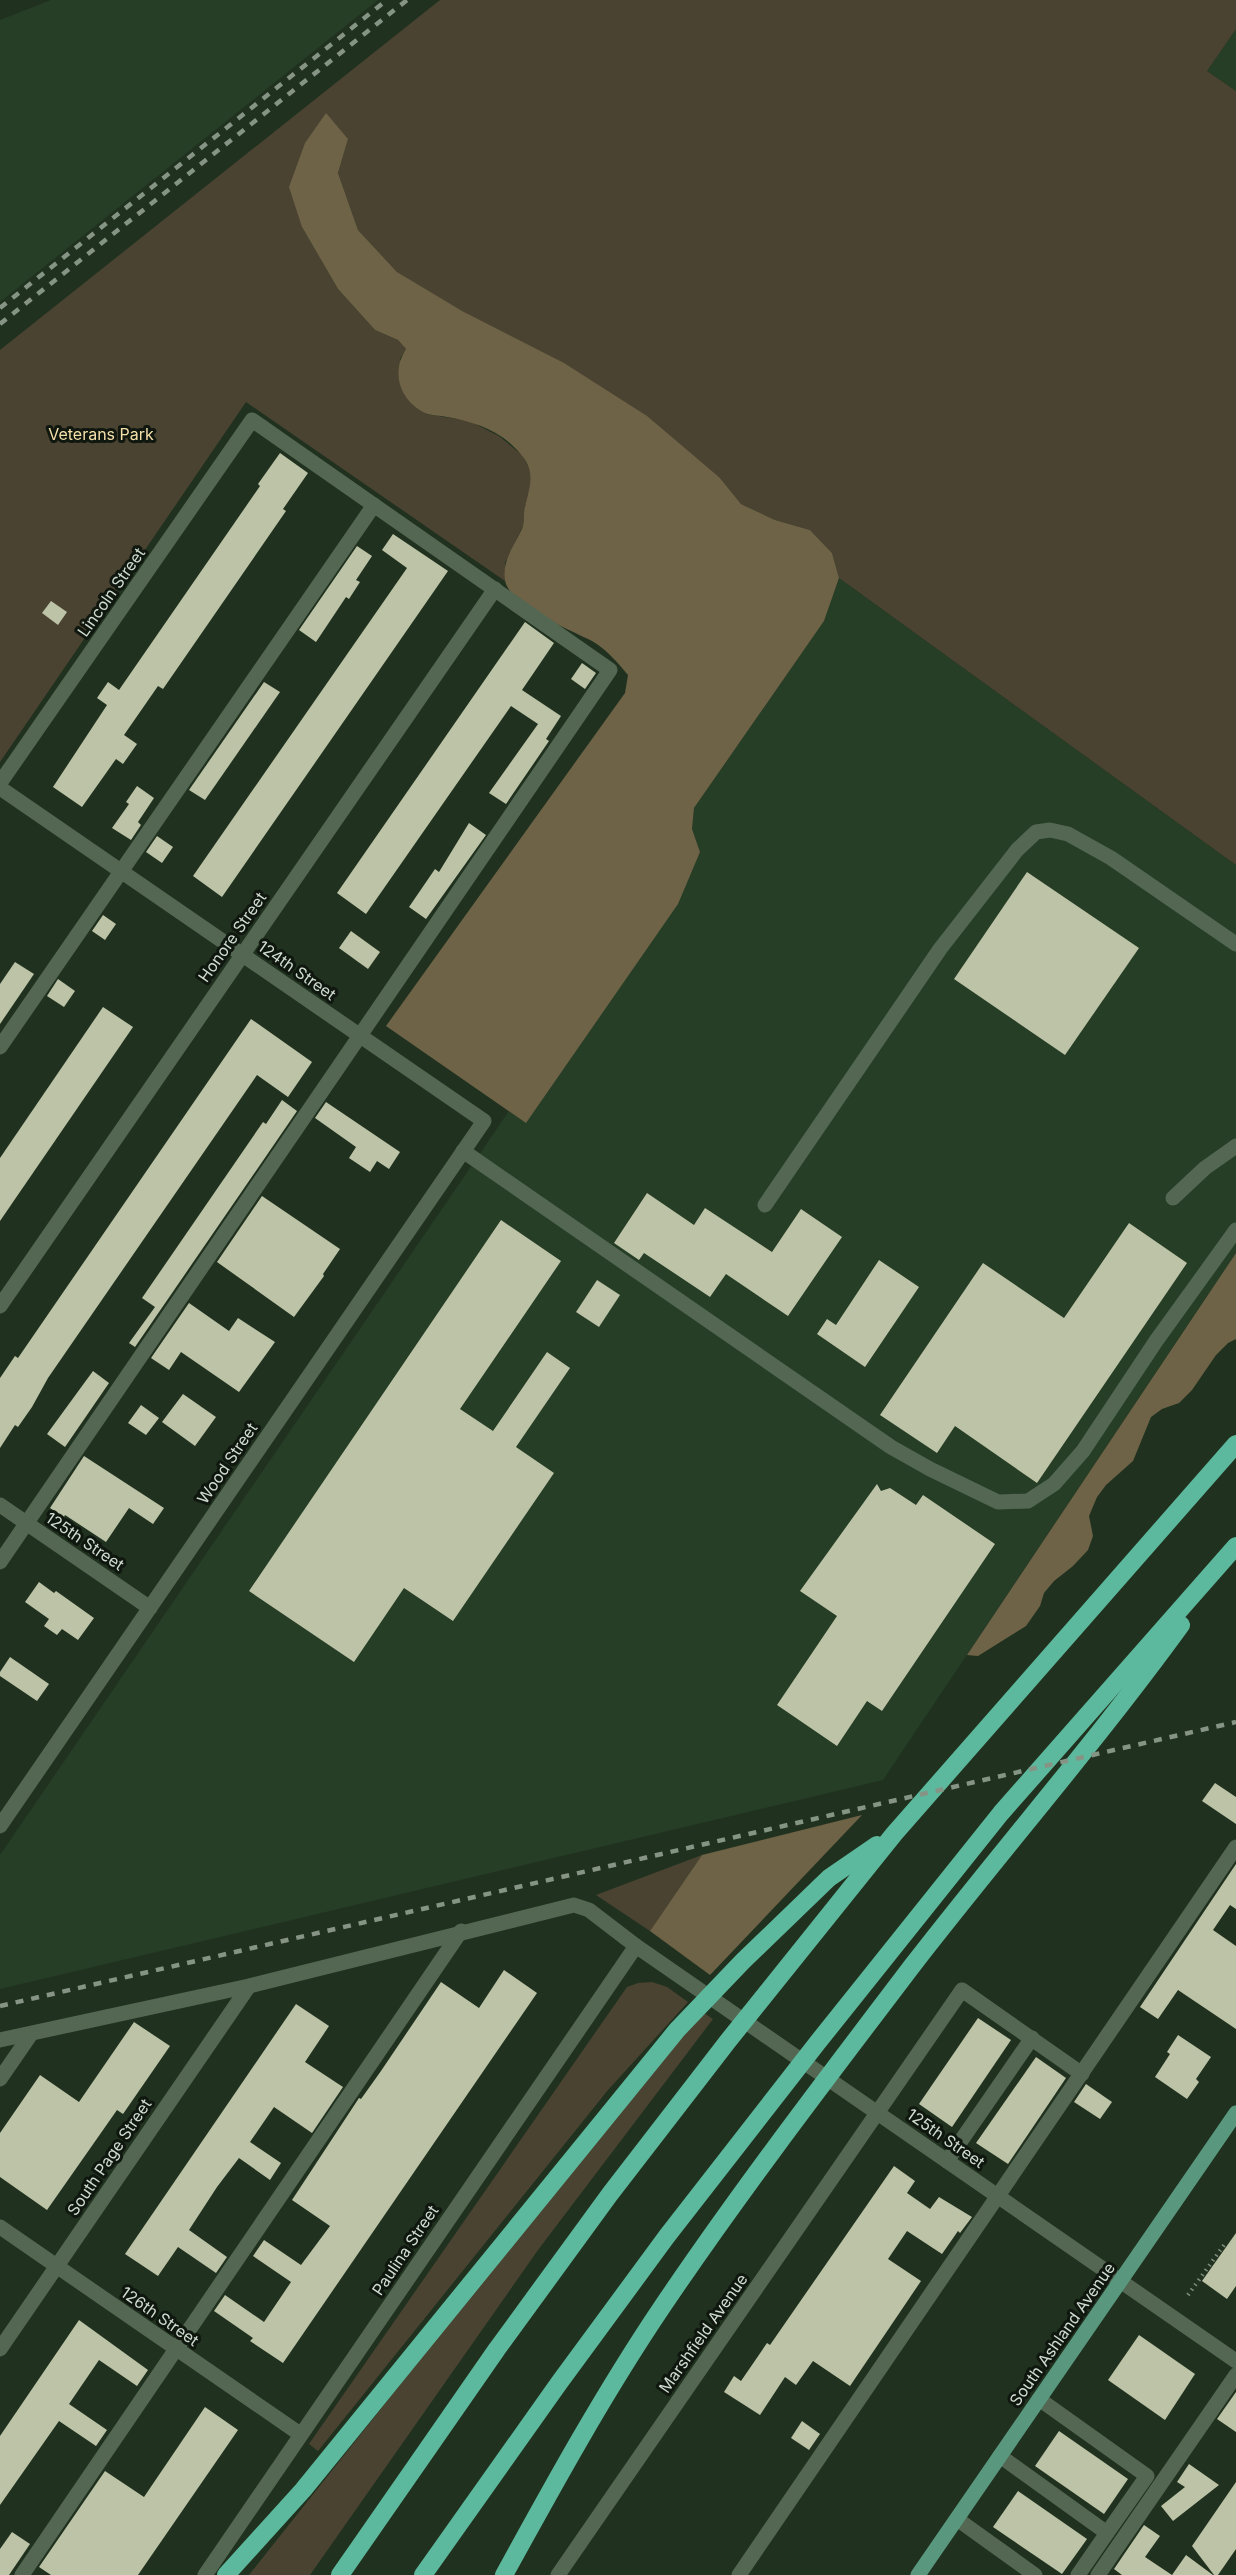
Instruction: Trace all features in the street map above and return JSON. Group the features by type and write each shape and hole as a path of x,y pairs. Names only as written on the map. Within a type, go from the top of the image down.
{"highway":[{"path":"340,2575 497,2349 610,2194 728,2041 894,1834 1236,1444"},
{"path":"423,2575 586,2346 818,2042 1001,1813 1236,1547"},
{"path":"504,2575 600,2406 662,2308 712,2236 913,1965 1125,1701 1236,1547"},
{"path":"226,2575 303,2490 677,2030 743,1960 829,1878 894,1834"}],"main road":[{"name":"South Ashland Avenue","path":"918,2575 1234,2119"}],"street":[{"name":"Lincoln Street","path":"0,783 252,420 374,505"},
{"path":"0,1047 374,505 610,670 0,1562"},
{"name":"Honore Street","path":"0,1306 495,589"},
{"name":"124th Street","path":"0,788 484,1121"},
{"path":"765,1205 940,949 1017,850 1036,832 1050,830 1068,834 1111,858 1236,944"},
{"name":"Wood Street","path":"0,1826 484,1121"},
{"path":"1173,1198 1205,1168 1236,1146"},
{"path":"463,1151 891,1447 998,1502 1028,1501 1054,1484 1083,1451 1156,1341 1236,1230"},
{"name":"125th Street","path":"0,1505 150,1608"},
{"path":"739,2575 1236,1847"},
{"name":"125th Street","path":"461,1931 574,1905 589,1910 636,1946 1236,2361"},
{"path":"0,2040 249,1986 461,1931"},
{"path":"22,2575 461,1931"},
{"name":"Paulina Street","path":"205,2575 636,1946"},
{"name":"South Page Street","path":"0,2349 249,1986"},
{"name":"Marshfield Avenue","path":"558,2575 962,1990 1032,2038"},
{"path":"0,2079 30,2034"},
{"path":"947,2161 1032,2038 1082,2074"},
{"name":"126th Street","path":"0,2227 300,2434"},
{"path":"1098,2575 1236,2375"},
{"path":"1039,2399 1147,2476 1078,2575"},
{"path":"1000,2456 1107,2533"},
{"path":"957,2519 1035,2575"}],"path":[{"path":"1188,2295 1224,2245"}],"shaded area":[{"path":"51,0 378,0 0,302 0,20"},
{"path":"1236,29 1236,91 1207,71"},
{"path":"326,113 348,139 338,173 358,230 397,272 462,311 564,363 647,416 720,478 741,504 775,520 810,530 832,553 839,578 824,621 694,808 692,829 700,852 678,904 526,1123 386,1026 625,693 628,675 612,656 597,644 542,616 517,599 509,589 505,580 505,566 523,526 530,481 526,461 506,440 491,430 465,421 427,414 409,401 400,385 399,376 401,358 406,349 398,340 375,330 338,289 302,227 289,187 305,143"},
{"path":"839,578 1236,865 1236,1253 883,1780 0,1989 0,1855 509,1111 526,1122 700,852 692,829 694,808 824,621"},
{"path":"1236,1253 1236,1339 1228,1343 1216,1355 1192,1390 1179,1403 1162,1409 1151,1417 1133,1461 1106,1485 1097,1497 1089,1516 1093,1536 1088,1550 1044,1593 1040,1606 1026,1626 978,1656 967,1655"},
{"path":"862,1815 710,1975 650,1931 702,1855"}],"green space":[{"name":"Veterans Park","path":"440,0 1236,0 1236,29 1207,71 1236,91 1236,865 839,578 832,553 810,530 775,520 741,504 720,478 397,272 358,230 338,173 348,139 302,227 338,289 375,330 398,340 406,349 400,359 426,414 469,421 499,436 522,455 529,467 532,479 523,526 505,563 505,581 246,402 0,762 0,350"},
{"path":"702,1855 650,1931 596,1895"},
{"path":"652,1982 667,1987 688,2002 608,2090 318,2451 309,2444 627,1987"},
{"path":"704,2013 713,2019 538,2250 310,2575 249,2575 627,2099"}],"building":[{"path":"280,453 308,473 283,509 286,511 163,689 158,686 124,735 137,744 123,764 116,759 82,807 53,787 107,705 97,698 108,682 119,690 260,486 258,484"},
{"path":"393,534 448,571 222,897 193,876 407,568 382,550"},
{"path":"357,546 372,556 356,580 360,582 349,599 346,597 316,642 299,630"},
{"path":"51,601 67,612 58,625 42,613"},
{"path":"525,622 554,643 522,690 561,716 546,739 549,741 506,804 489,793 538,724 511,706 366,914 337,893"},
{"path":"582,663 596,673 585,689 571,679"},
{"path":"264,682 280,692 205,800 189,790"},
{"path":"137,786 154,798 138,822 141,825 131,840 112,828 129,804 126,802"},
{"path":"469,823 486,835 426,919 409,907 435,869 439,872"},
{"path":"157,836 173,847 162,863 146,852"},
{"path":"1027,872 1139,948 1065,1055 954,979"},
{"path":"103,915 116,924 105,940 92,931"},
{"path":"351,931 380,952 368,969 339,948"},
{"path":"15,962 34,974 0,1024 0,984"},
{"path":"58,979 75,991 64,1007 47,996"},
{"path":"103,1007 133,1027 0,1221 0,1158"},
{"path":"251,1019 312,1062 288,1097 257,1075 48,1378 32,1407 18,1427 15,1425 0,1448 0,1378 15,1356 18,1358"},
{"path":"282,1100 297,1111 135,1347 129,1343 155,1307 142,1298 263,1122 266,1124"},
{"path":"326,1102 400,1152 389,1169 377,1161 370,1172 349,1158 356,1147 315,1118"},
{"path":"647,1193 694,1225 705,1208 772,1252 801,1209 842,1237 788,1316 726,1274 710,1297 644,1253 639,1260 614,1243"},
{"path":"262,1196 340,1249 323,1274 324,1276 294,1317 217,1262"},
{"path":"501,1220 561,1261 460,1409 493,1431 547,1352 570,1368 516,1447 554,1473 453,1621 404,1588 354,1662 249,1591"},
{"path":"1129,1223 1187,1263 1037,1483 955,1426 937,1453 880,1415 983,1263 1064,1318"},
{"path":"879,1260 919,1287 865,1367 817,1334 827,1319 836,1325"},
{"path":"597,1280 620,1295 599,1327 576,1312"},
{"path":"189,1303 229,1331 238,1318 275,1342 239,1392 181,1352 169,1370 151,1358"},
{"path":"93,1371 109,1383 65,1447 47,1434"},
{"path":"183,1394 216,1417 195,1446 162,1422"},
{"path":"141,1405 159,1418 146,1435 128,1423"},
{"path":"84,1456 164,1508 153,1524 129,1508 106,1542 65,1515 64,1517 50,1508"},
{"path":"877,1484 881,1491 890,1488 916,1505 923,1495 995,1544 882,1711 867,1701 837,1746 777,1705 837,1616 800,1591"},
{"path":"39,1582 94,1618 78,1640 62,1629 57,1635 44,1626 49,1619 25,1602"},
{"path":"10,1657 49,1684 37,1701 0,1676 0,1672"},
{"path":"1215,1783 1236,1797 1236,1824 1202,1801"},
{"path":"1236,1864 1236,1909 1230,1905 1213,1930 1236,1946 1236,2029 1178,1990 1158,2019 1140,2007"},
{"path":"504,1970 537,1993 283,2363 250,2341 253,2338 214,2311 225,2295 264,2322 291,2282 253,2256 264,2240 301,2265 330,2226 292,2200 359,2098 361,2099 381,2071 441,1982 479,2008"},
{"path":"296,2004 329,2026 305,2062 343,2087 312,2133 274,2107 250,2142 281,2163 270,2180 239,2158 217,2187 189,2230 227,2257 216,2273 178,2247 158,2276 125,2254"},
{"path":"978,2018 1011,2040 952,2127 919,2104"},
{"path":"134,2022 170,2046 123,2114 117,2110 47,2210 0,2177 0,2133 40,2075 79,2102"},
{"path":"1178,2035 1211,2057 1196,2079 1199,2082 1187,2099 1155,2077 1170,2054 1167,2052"},
{"path":"1036,2057 1066,2078 1008,2164 976,2143"},
{"path":"1086,2084 1112,2102 1100,2119 1074,2102"},
{"path":"894,2166 915,2181 907,2193 930,2209 939,2197 972,2217 960,2233 958,2231 942,2254 907,2231 888,2259 921,2281 850,2386 813,2361 796,2385 785,2377 760,2415 724,2392 734,2376 741,2381 767,2343 770,2345"},
{"path":"1236,2233 1236,2286 1227,2299 1202,2281"},
{"path":"79,2320 148,2370 137,2386 99,2360 69,2404 107,2430 96,2446 59,2421 0,2505 0,2436"},
{"path":"1139,2335 1195,2374 1165,2420 1108,2380"},
{"path":"1236,2392 1236,2432 1217,2419"},
{"path":"205,2407 238,2430 138,2575 51,2575 39,2567 105,2471 144,2497"},
{"path":"802,2421 820,2434 809,2450 791,2438"},
{"path":"1059,2431 1128,2479 1104,2514 1035,2466"},
{"path":"1189,2464 1219,2485 1173,2521 1161,2506 1185,2487 1177,2482"},
{"path":"1236,2482 1236,2549 1218,2575 1214,2575 1192,2546"},
{"path":"1018,2491 1087,2539 1062,2574 993,2527"},
{"path":"1144,2525 1160,2536 1145,2557 1172,2575 1122,2575 1114,2569"},
{"path":"12,2532 30,2544 9,2575 0,2575 0,2549"},
{"path":"1186,2555 1213,2575 1172,2575"}],"railway":[{"path":"0,308 387,0"},
{"path":"0,324 407,0"},
{"path":"0,2006 1236,1722"}]}
